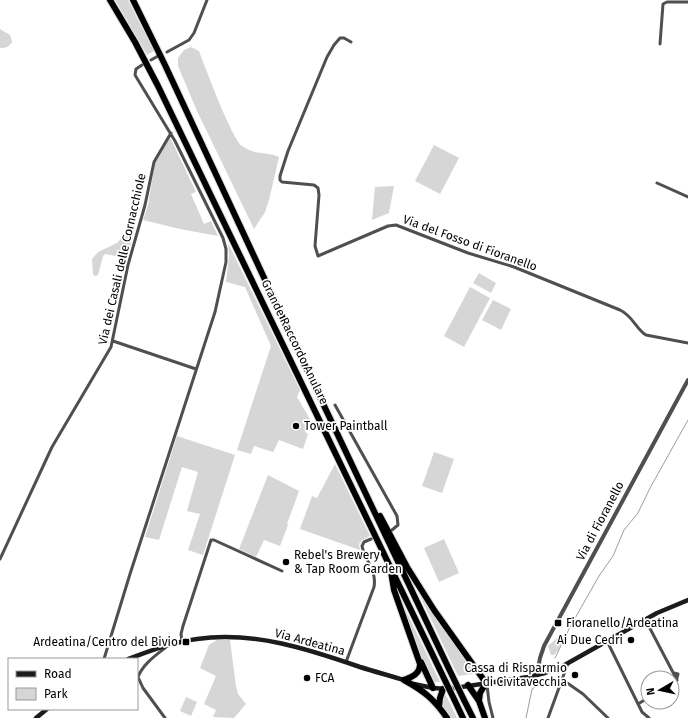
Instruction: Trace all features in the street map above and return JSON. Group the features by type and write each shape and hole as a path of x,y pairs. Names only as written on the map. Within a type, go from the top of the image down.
{"highway":[{"name":"Grande Raccordo Anulare","path":"110,0 135,42 158,86 463,718"},
{"name":"Grande Raccordo Anulare","path":"132,0 168,71 473,718"},
{"path":"370,502 384,523 407,567 434,610 486,683 480,693 479,701"},
{"path":"390,565 394,590 418,657 432,688"},
{"path":"404,680 418,672 420,666 418,657"},
{"path":"404,680 426,693 439,707 446,718"},
{"path":"468,685 479,701 485,718"},
{"path":"439,707 443,689"}],"main road":[{"name":"Via Ardeatina","path":"131,658 182,641 214,637 260,640 287,644 404,680 432,688 443,689 537,675 554,670 645,619 688,600"},
{"path":"36,718 46,710"}],"street":[{"path":"167,52 189,40 194,33 207,0"},
{"path":"660,44 663,4 667,2 688,2"},
{"name":"Via del Fosso di Fioranello","path":"351,42 344,38 340,38 327,57 280,174 282,182 314,185 318,188 319,194 315,246 318,256 388,226 396,226 468,253 514,267 620,310 630,317 646,335 688,343"},
{"path":"150,60 158,56"},
{"path":"104,658 215,312 226,262 226,249 218,226 171,133 135,75 136,69 142,65"},
{"name":"Via dei Casali delle Cornacchiole","path":"0,559 52,448 104,360 113,341 128,265 145,205 154,162 171,133"},
{"path":"657,183 688,197"},
{"path":"113,341 196,369"},
{"name":"Via di Fioranello","path":"537,675 544,646 688,380"},
{"path":"335,405 397,516 398,525 392,530"},
{"path":"346,662 374,587 374,572 362,546 364,542 371,539"},
{"path":"182,641 181,634 183,626 211,540 214,540 282,571"},
{"path":"645,619 671,670"},
{"path":"607,641 638,704 643,713 649,718"},
{"path":"165,718 143,688 138,677 142,669 149,661 169,645"},
{"path":"548,718 568,663"},
{"path":"563,680 585,696 606,717"},
{"path":"486,683 493,718"}],"green space":[{"path":"115,0 128,0 154,51 147,55"},
{"path":"0,29 10,35 12,42 6,47 0,48"},
{"path":"191,47 199,51 219,102 232,130 242,146 252,151 279,157 265,212 254,229 197,111 178,66 178,58 184,50"},
{"path":"170,137 196,192 191,194 204,224 211,221 218,236 143,220 148,205 155,162"},
{"path":"434,145 459,158 440,194 415,181"},
{"path":"394,186 389,213 372,220 375,187"},
{"path":"132,229 134,231 127,258 105,254 103,256 98,275 95,276 93,274 92,259 98,252 117,243 128,231"},
{"path":"228,243 300,390 297,397 310,419 305,432 308,434 303,449 279,440 273,452 254,446 251,454 237,450 271,346 245,287 226,282 229,256"},
{"path":"479,273 496,283 491,293 473,283"},
{"path":"470,287 490,298 464,347 444,336"},
{"path":"493,300 511,309 501,330 482,320"},
{"path":"177,436 235,455 203,555 188,550 200,514 187,511 198,472 182,467 159,540 145,537"},
{"path":"434,452 454,459 442,493 422,486"},
{"path":"335,464 370,536 361,541 359,544 360,550 300,529 312,496 317,498"},
{"path":"268,475 299,491 280,546 264,540 256,557 239,549"},
{"path":"444,539 459,573 439,582 424,548"},
{"path":"420,593 473,674 458,676 419,594"},
{"path":"400,598 440,682 434,682 429,678"},
{"path":"560,635 563,636 560,647 554,655 551,655 548,646"},
{"path":"217,640 230,640 238,694 246,704 234,718 213,717 216,710 204,704 216,676 200,668 209,645"},
{"path":"446,695 457,718 450,718 441,703 442,697"},
{"path":"186,697 197,702 191,716 180,711"}],"waterway":[{"path":"555,658 570,627 599,576 613,556 624,530 638,513 650,488 688,420"},
{"path":"526,718 532,689 559,678"}],"place":[{"name":"Tower Paintball","path":"296,426"},
{"name":"Rebel's Brewery & Tap Room Garden","path":"286,562"},
{"name":"Fioranello/Ardeatina","path":"558,623"},
{"name":"Ai Due Cedri","path":"631,640"},
{"name":"Ardeatina/Centro del Bivio","path":"186,642"},
{"name":"Cassa di Risparmio di Civitavecchia","path":"575,675"},
{"name":"FCA","path":"307,678"}]}
